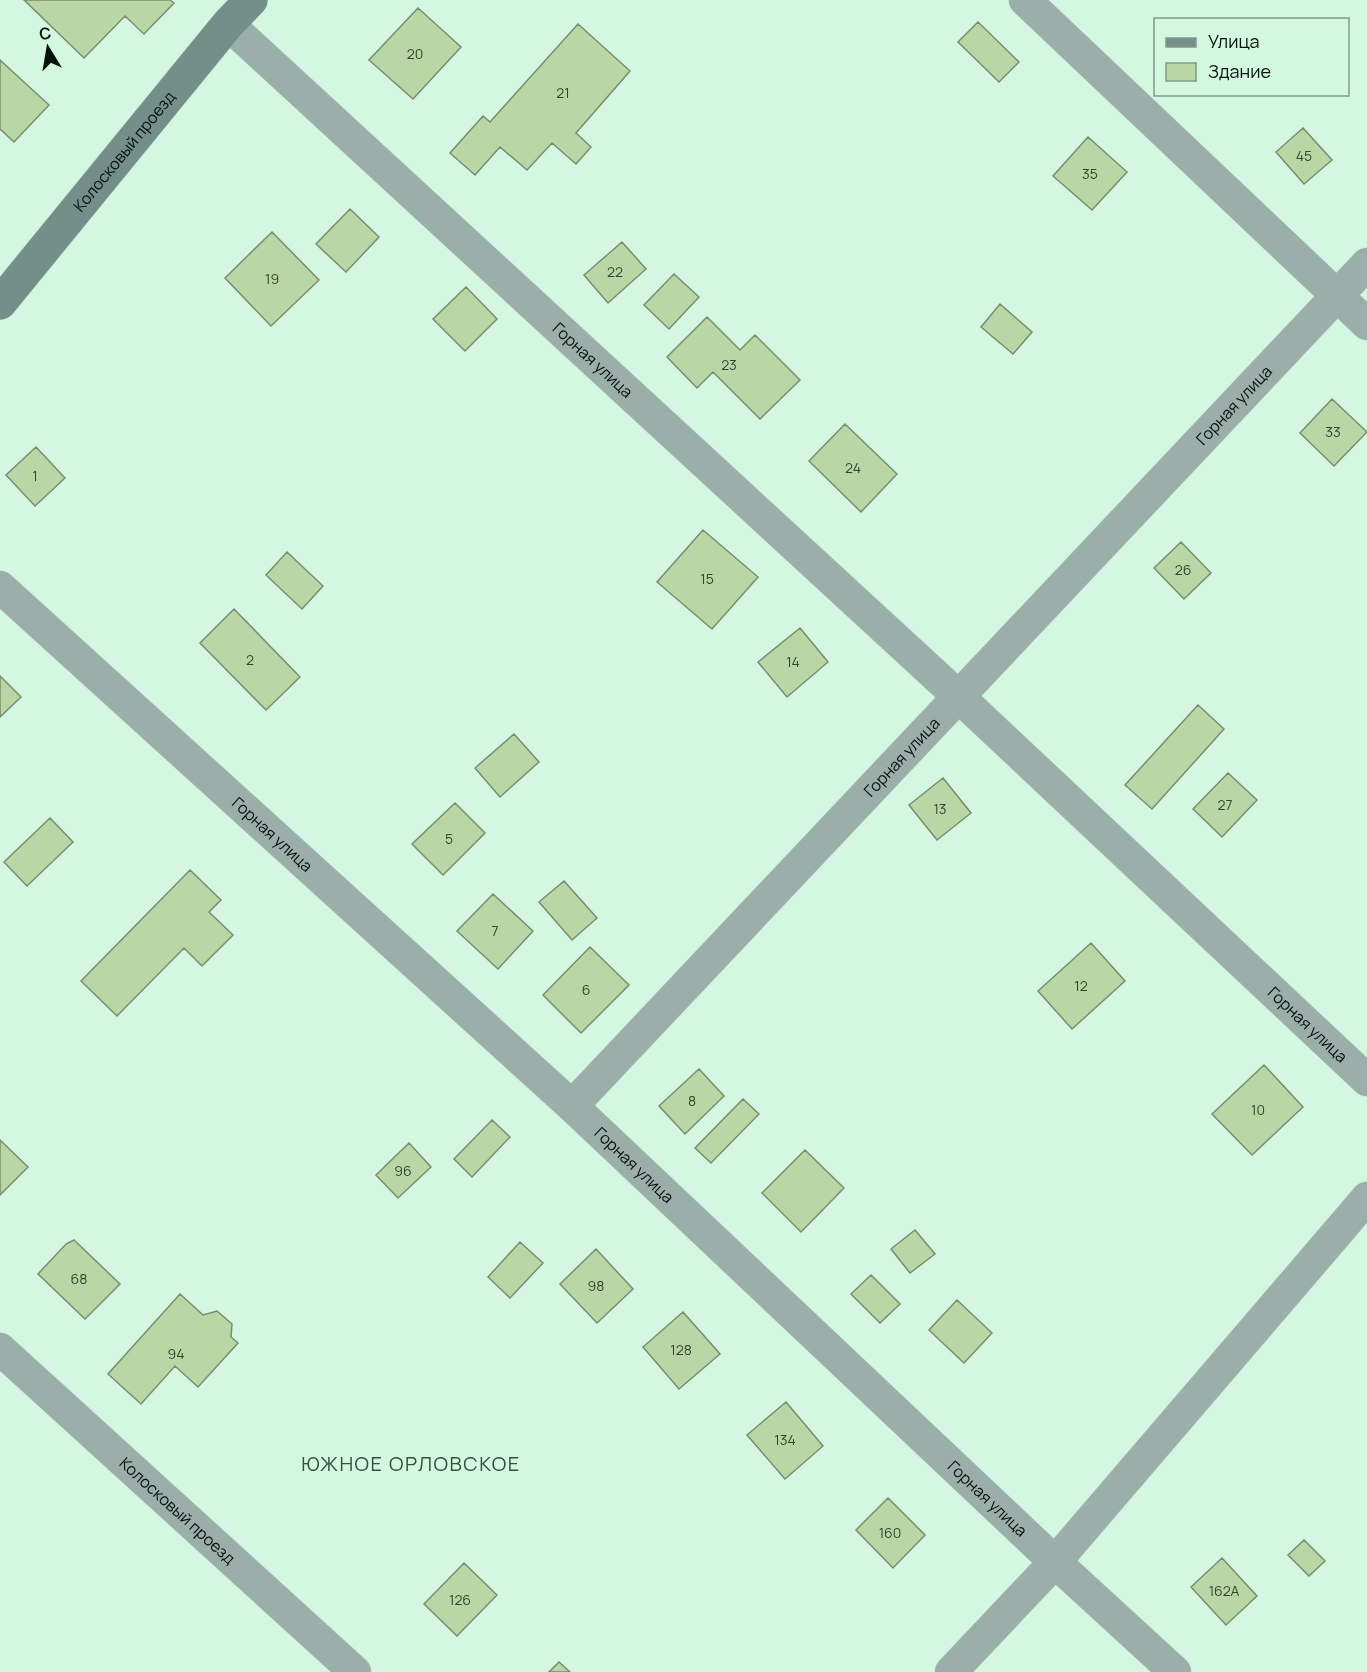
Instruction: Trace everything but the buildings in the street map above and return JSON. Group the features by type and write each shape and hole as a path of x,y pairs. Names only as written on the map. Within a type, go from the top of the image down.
{"street":[{"name":"Колосковый проезд","path":"0,303 228,24 251,0"},
{"path":"1025,0 1367,324"},
{"name":"Горная улица","path":"228,24 959,697 1367,1080"},
{"name":"Горная улица","path":"572,1106 1367,264"},
{"name":"Горная улица","path":"0,587 572,1106 1055,1562"},
{"path":"951,1672 1055,1562 1367,1198"},
{"name":"Колосковый проезд","path":"0,1348 355,1672"},
{"path":"1055,1562 1175,1672"}],"district":[{"name":"ЮЖНОЕ ОРЛОВСКОЕ","path":"411,1464"}]}
